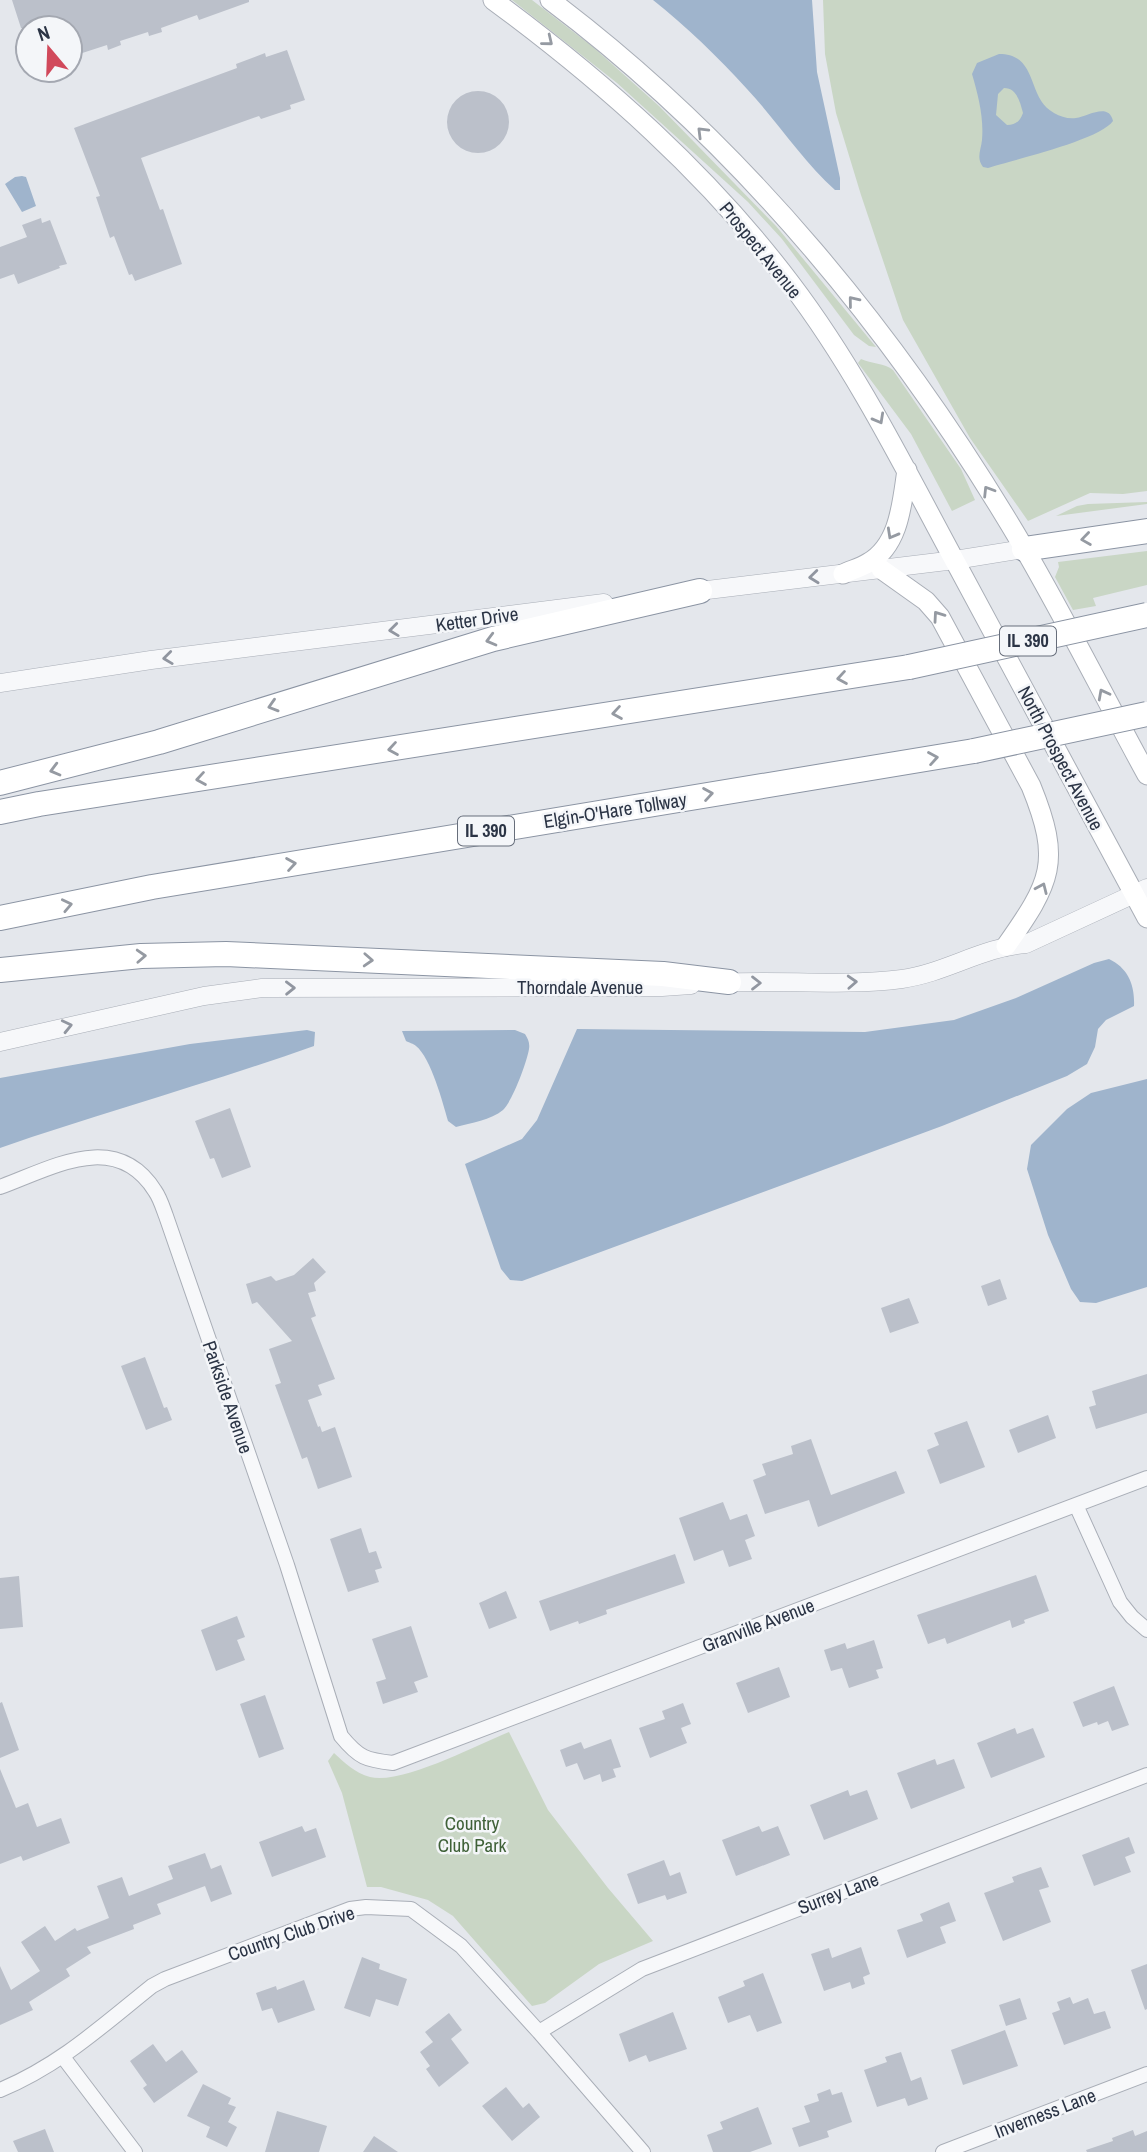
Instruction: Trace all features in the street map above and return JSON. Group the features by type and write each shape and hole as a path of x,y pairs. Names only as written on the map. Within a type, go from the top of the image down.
{"highway":[{"path":"1024,548 1147,531"},
{"path":"0,783 159,742 493,639 701,591"},
{"name":"IL 390","path":"0,812 909,667 1147,615"},
{"name":"Elgin-O'Hare Tollway","path":"0,918 152,887 974,751 1147,714"},
{"path":"0,970 141,956 226,954 663,974 729,982"}],"main road":[{"name":"Prospect Avenue","path":"493,0 594,78 655,132 738,220 791,283 873,409 954,560"},
{"name":"Prospect Avenue","path":"550,0 631,66 685,115 735,165 799,236 860,309 922,390 1024,548"},
{"path":"843,574 869,563 880,554 897,528 906,470"},
{"path":"1024,548 1147,775"},
{"name":"North Prospect Avenue","path":"954,560 1141,892 1147,918"},
{"path":"881,569 926,601 940,617 1031,786 1043,814 1049,858 1046,881 1032,909 1006,946"}],"street":[{"name":"Ketter Drive","path":"0,683 151,660 954,560 1024,548"},
{"name":"Thorndale Avenue","path":"0,1042 204,996 262,988 662,987 729,982 901,979 932,973 1006,946 1026,944 1141,892"},
{"name":"Parkside Avenue","path":"0,1187 80,1158 97,1156 116,1158 136,1168 155,1191 287,1565 341,1736 352,1750 367,1760"},
{"name":"Granville Avenue","path":"367,1760 393,1763 1147,1478"},
{"path":"1076,1504 1120,1602 1132,1618 1147,1630"},
{"name":"Surrey Lane","path":"539,2032 642,1969 1147,1775"},
{"name":"Country Club Drive","path":"0,2090 32,2077 63,2057 152,1986 165,1979 350,1909 411,1909 461,1946 643,2152"},
{"path":"63,2057 135,2152"},
{"name":"Inverness Lane","path":"943,2152 1147,2074"}],"green space":[{"path":"512,0 532,0 593,47 659,106 776,226 876,347 869,346 854,335 782,239 748,202 617,83"},
{"path":"823,0 1147,0 1147,491 1123,494 1090,493 1028,521 970,438 903,320 861,195 836,113 825,54"},
{"path":"861,359 893,370 961,469 975,500 952,511 911,434 858,363"},
{"path":"1088,504 1147,504 1056,516"},
{"path":"1147,551 1147,585 1093,598 1096,606 1073,610 1055,577 1058,562"},
{"name":"Country Club Park","path":"509,1732 548,1810 653,1941 599,1964 545,2003 532,2006 453,1916 428,1900 381,1887 367,1887 342,1793 328,1761 334,1753 360,1773 384,1778 419,1770"}],"water":[{"path":"653,0 812,0 817,72 840,178 840,190 835,190 812,166 725,65"},
{"path":"999,54 1012,56 1021,61 1027,69 1039,97 1054,113 1073,118 1103,111 1111,115 1113,121 1092,135 1074,142 988,168 983,167 979,157 982,140 981,115 972,74 977,63","holes":["1004,88 1017,96 1023,113 1017,122 1007,125 996,115 998,94"]},
{"path":"22,176 26,177 36,206 22,212 5,184"},
{"path":"1109,959 1126,972 1133,991 1134,1006 1106,1020 1098,1029 1095,1047 1087,1064 1067,1076 942,1126 522,1281 510,1280 501,1269 465,1164 522,1139 537,1120 577,1029 865,1032 954,1020 1016,998 1094,963"},
{"path":"307,1030 315,1032 314,1046 0,1148 0,1078 190,1044"},
{"path":"515,1030 525,1034 529,1049 519,1081 507,1106 481,1121 456,1127 448,1121 427,1060 416,1046 406,1041 402,1031"},
{"path":"1147,1079 1147,1287 1096,1303 1080,1302 1071,1289 1048,1235 1027,1169 1031,1145 1067,1109 1091,1093"}],"building":[{"path":"12,0 249,0 199,20 197,15 161,28 162,32 149,36 148,32 120,41 121,45 108,50 107,45 84,52 84,14 16,14"},
{"path":"287,50 305,100 290,105 291,109 261,119 259,116 141,158 160,210 163,209 182,264 135,281 132,274 129,275 114,236 110,238 96,197 100,196 74,128 237,68 236,64 265,53 266,57"},
{"path":"478,91 500,100 509,122 500,144 478,153 456,144 447,122 456,100"},
{"path":"41,218 42,223 50,220 67,264 18,284 14,274 0,279 0,247 27,237 22,225"},
{"path":"230,1108 251,1167 222,1178 214,1158 210,1159 195,1121"},
{"path":"313,1258 326,1272 314,1283 316,1291 308,1293 316,1316 311,1318 335,1379 318,1385 322,1395 308,1400 322,1432 335,1427 352,1477 318,1489 307,1457 302,1459 275,1385 281,1383 269,1349 292,1341 257,1302 252,1304 246,1284 271,1276 276,1281 294,1275"},
{"path":"1000,1279 1007,1299 988,1306 981,1286"},
{"path":"909,1298 919,1323 890,1333 881,1308"},
{"path":"145,1357 164,1408 167,1407 172,1420 146,1430 121,1366"},
{"path":"1147,1374 1147,1413 1096,1429 1089,1407 1096,1405 1092,1391"},
{"path":"1048,1415 1056,1438 1018,1453 1009,1430"},
{"path":"967,1421 985,1467 940,1484 927,1450 939,1445 934,1433"},
{"path":"811,1439 831,1495 896,1471 905,1493 818,1527 809,1500 765,1514 753,1480 766,1475 762,1464 793,1454 791,1446"},
{"path":"723,1502 730,1520 747,1514 755,1536 745,1540 752,1559 729,1567 723,1550 694,1561 679,1518"},
{"path":"361,1528 369,1553 376,1551 382,1568 375,1570 379,1582 348,1592 330,1539"},
{"path":"675,1554 685,1583 606,1610 607,1614 579,1624 578,1621 550,1631 539,1601"},
{"path":"1036,1575 1049,1611 1024,1620 1025,1623 1012,1628 1010,1620 947,1644 945,1638 928,1644 917,1615"},
{"path":"19,1576 23,1627 0,1629 0,1578"},
{"path":"506,1591 517,1618 489,1629 479,1603"},
{"path":"237,1616 245,1637 237,1640 245,1660 216,1671 201,1630"},
{"path":"411,1626 428,1677 414,1682 418,1692 383,1704 376,1682 386,1679 372,1639"},
{"path":"874,1640 883,1668 876,1670 879,1678 849,1688 842,1668 831,1671 824,1650 845,1643 847,1649"},
{"path":"779,1667 790,1697 748,1713 736,1683"},
{"path":"1114,1686 1129,1725 1112,1731 1108,1721 1083,1727 1073,1702"},
{"path":"265,1695 284,1749 259,1758 240,1704"},
{"path":"2,1702 19,1750 0,1758 0,1703"},
{"path":"683,1703 691,1724 681,1728 687,1743 650,1758 639,1728 665,1719 662,1711"},
{"path":"1015,1728 1017,1734 1033,1728 1045,1757 991,1778 977,1743"},
{"path":"611,1739 621,1767 613,1769 616,1777 602,1782 600,1774 584,1780 577,1763 566,1767 560,1750 581,1742 584,1749"},
{"path":"935,1759 937,1765 954,1759 965,1788 911,1809 897,1773"},
{"path":"0,1769 16,1808 28,1803 37,1827 61,1818 70,1843 23,1861 21,1856 0,1864"},
{"path":"848,1790 850,1796 867,1790 878,1819 824,1840 810,1805"},
{"path":"302,1826 305,1832 316,1828 326,1857 272,1877 259,1842"},
{"path":"759,1826 762,1832 778,1826 790,1855 736,1876 722,1840"},
{"path":"1129,1837 1135,1853 1125,1857 1131,1872 1094,1886 1082,1855"},
{"path":"205,1853 211,1869 221,1865 232,1894 211,1902 205,1886 157,1904 161,1914 133,1925 134,1929 87,1947 91,1953 66,1969 70,1976 29,2002 33,2010 0,2025 0,1966 11,1990 40,1971 21,1942 45,1926 55,1941 75,1928 77,1931 109,1918 97,1886 122,1877 129,1896 173,1879 168,1866"},
{"path":"664,1860 670,1876 680,1872 687,1893 667,1900 665,1895 638,1904 627,1874"},
{"path":"1041,1867 1049,1887 1039,1890 1051,1922 1003,1941 984,1893 1014,1882 1012,1877"},
{"path":"949,1902 956,1921 940,1927 946,1943 907,1958 897,1930 923,1921 920,1914"},
{"path":"861,1947 870,1974 863,1977 865,1984 852,1989 850,1982 824,1991 811,1954 829,1948 832,1958"},
{"path":"362,1957 380,1964 379,1969 407,1979 398,2006 376,1999 370,2017 344,2008"},
{"path":"1147,1964 1147,2009 1145,2010 1131,1970"},
{"path":"763,1973 782,2023 757,2032 750,2015 728,2023 718,1997 745,1986 743,1981"},
{"path":"304,1980 315,2010 278,2023 272,2008 262,2011 256,1993 276,1986 277,1990"},
{"path":"1070,1997 1073,2004 1088,1998 1094,2014 1105,2011 1111,2028 1064,2045 1052,2013 1060,2010 1057,2002"},
{"path":"1020,1998 1027,2019 1006,2026 999,2005"},
{"path":"673,2012 687,2049 649,2062 646,2055 629,2062 619,2034"},
{"path":"449,2013 462,2030 451,2039 469,2063 439,2087 426,2069 430,2066 420,2052 433,2042 425,2032"},
{"path":"1005,2030 1018,2066 963,2085 951,2050"},
{"path":"153,2044 166,2062 182,2050 198,2072 154,2103 143,2088 147,2085 130,2061"},
{"path":"901,2052 911,2081 921,2077 928,2099 908,2106 905,2098 877,2107 864,2070 887,2062 885,2057"},
{"path":"203,2084 231,2098 228,2104 236,2107 228,2122 237,2127 227,2147 206,2137 210,2127 187,2116"},
{"path":"506,2087 523,2108 529,2103 540,2117 512,2141 482,2106"},
{"path":"830,2089 832,2095 842,2092 852,2122 827,2131 829,2137 799,2147 792,2128 810,2122 804,2106 819,2101 817,2094"},
{"path":"758,2107 772,2144 750,2152 713,2152 707,2135 723,2129 720,2122"},
{"path":"277,2111 327,2126 319,2152 265,2152"},
{"path":"45,2129 54,2152 18,2152 13,2141"},
{"path":"1133,2130 1135,2136 1147,2131 1147,2152 1086,2150 1113,2141 1112,2138"},
{"path":"374,2136 398,2152 363,2152"}]}
